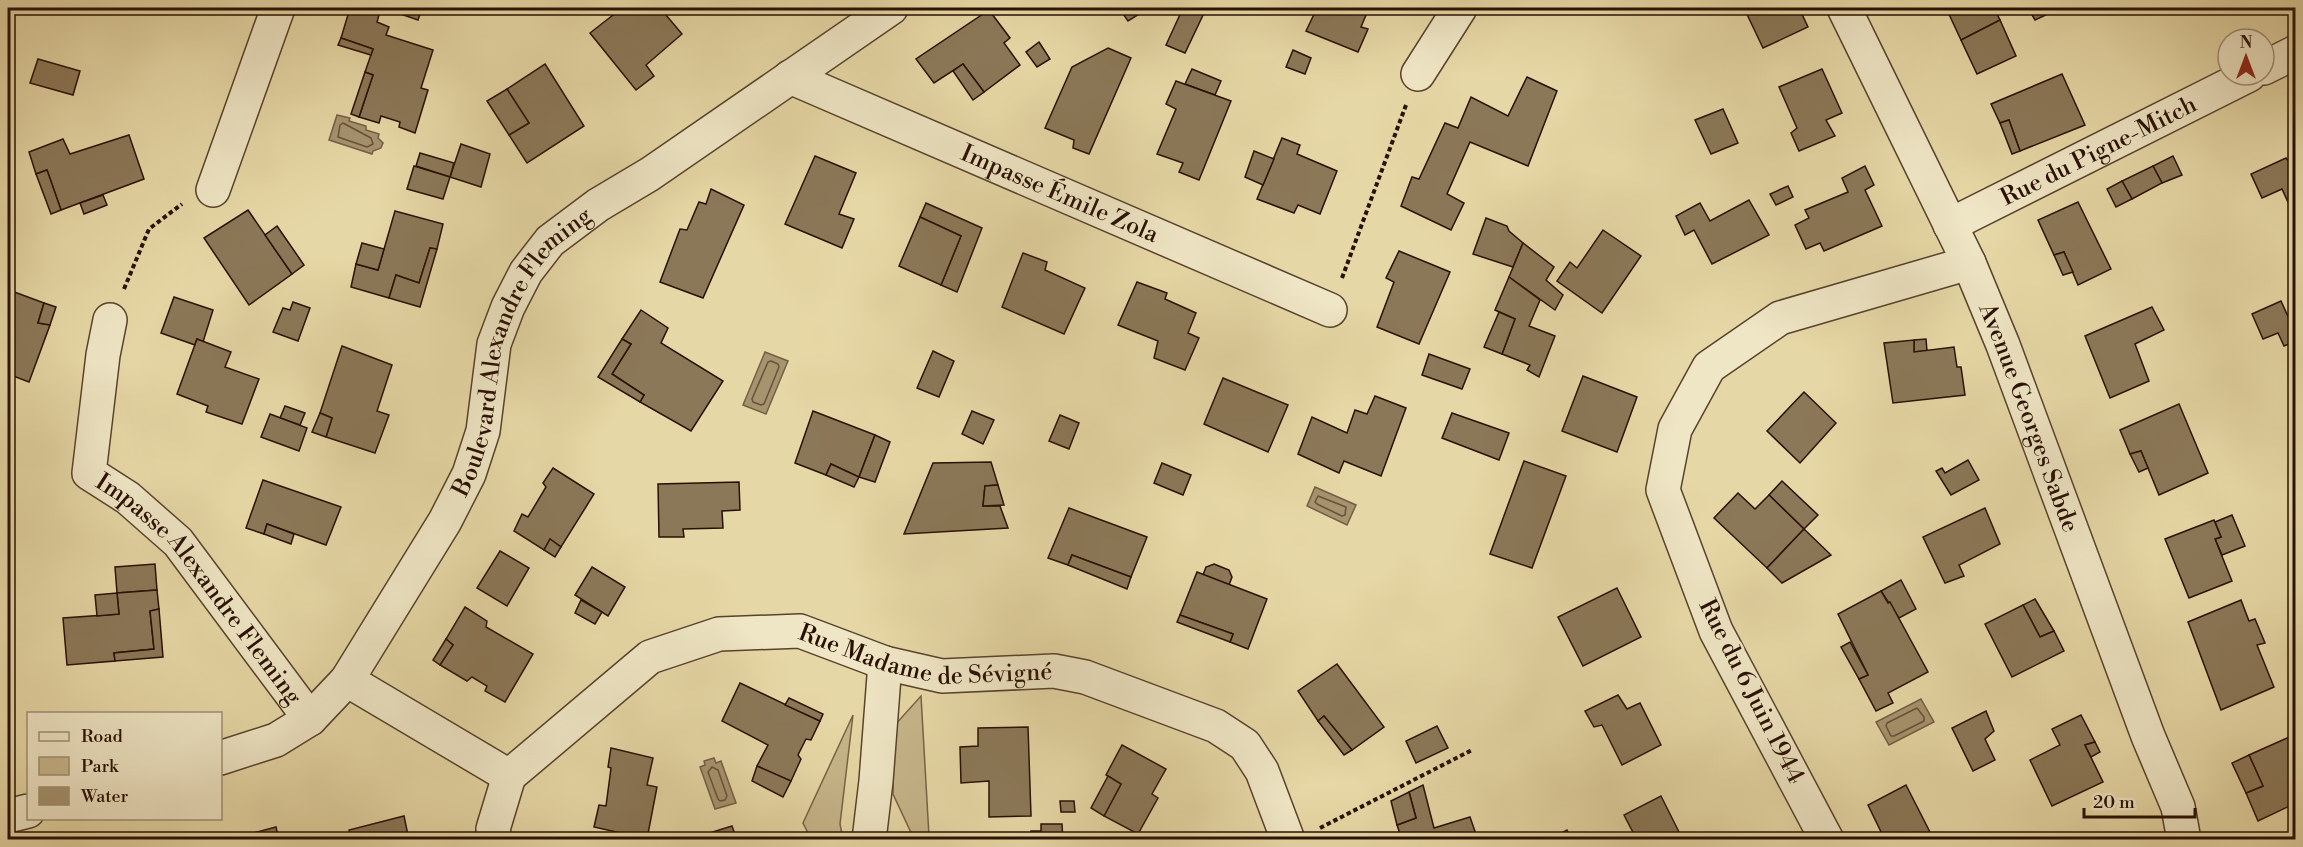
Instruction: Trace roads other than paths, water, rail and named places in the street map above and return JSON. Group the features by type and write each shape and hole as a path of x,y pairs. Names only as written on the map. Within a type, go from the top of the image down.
{"street":[{"path":"213,190 278,8"},
{"name":"Boulevard Alexandre Fleming","path":"222,757 276,740 310,719 347,680 445,521 469,474 483,431 494,344 508,306 526,272 550,241 891,8"},
{"path":"1418,74 1460,8"},
{"name":"Avenue Georges Sabde","path":"1844,8 1969,263 2002,345 2148,736 2178,807 2184,840"},
{"path":"2276,62 2295,52"},
{"name":"Impasse Émile Zola","path":"790,77 1330,310"},
{"name":"Rue du Pigne-Mitch","path":"1950,225 2225,87"},
{"name":"Rue du 6 Juin 1944","path":"1827,840 1716,631 1664,490 1675,429 1709,367 1780,318 1969,263"},
{"name":"Impasse Alexandre Fleming","path":"110,320 103,355 89,473 128,498 178,542 310,719"},
{"name":"Rue Madame de Sévigné","path":"509,776 650,657 719,634 800,631 885,663 942,676 1054,671 1085,677 1216,726 1245,745 1303,834"},
{"path":"869,840 885,663"},
{"path":"347,680 509,776 493,829 495,840"},
{"path":"8,816 27,811"}],"water":[{"path":"337,115 350,118 349,121 366,126 366,130 379,134 378,138 383,143 381,148 373,151 372,154 329,140"},
{"path":"765,352 788,361 766,414 743,405"},
{"path":"1315,487 1356,505 1347,525 1307,506"},
{"path":"1921,699 1934,722 1889,745 1876,722"},
{"path":"714,758 716,763 721,761 736,803 715,809 700,767 705,765 704,761"}]}
